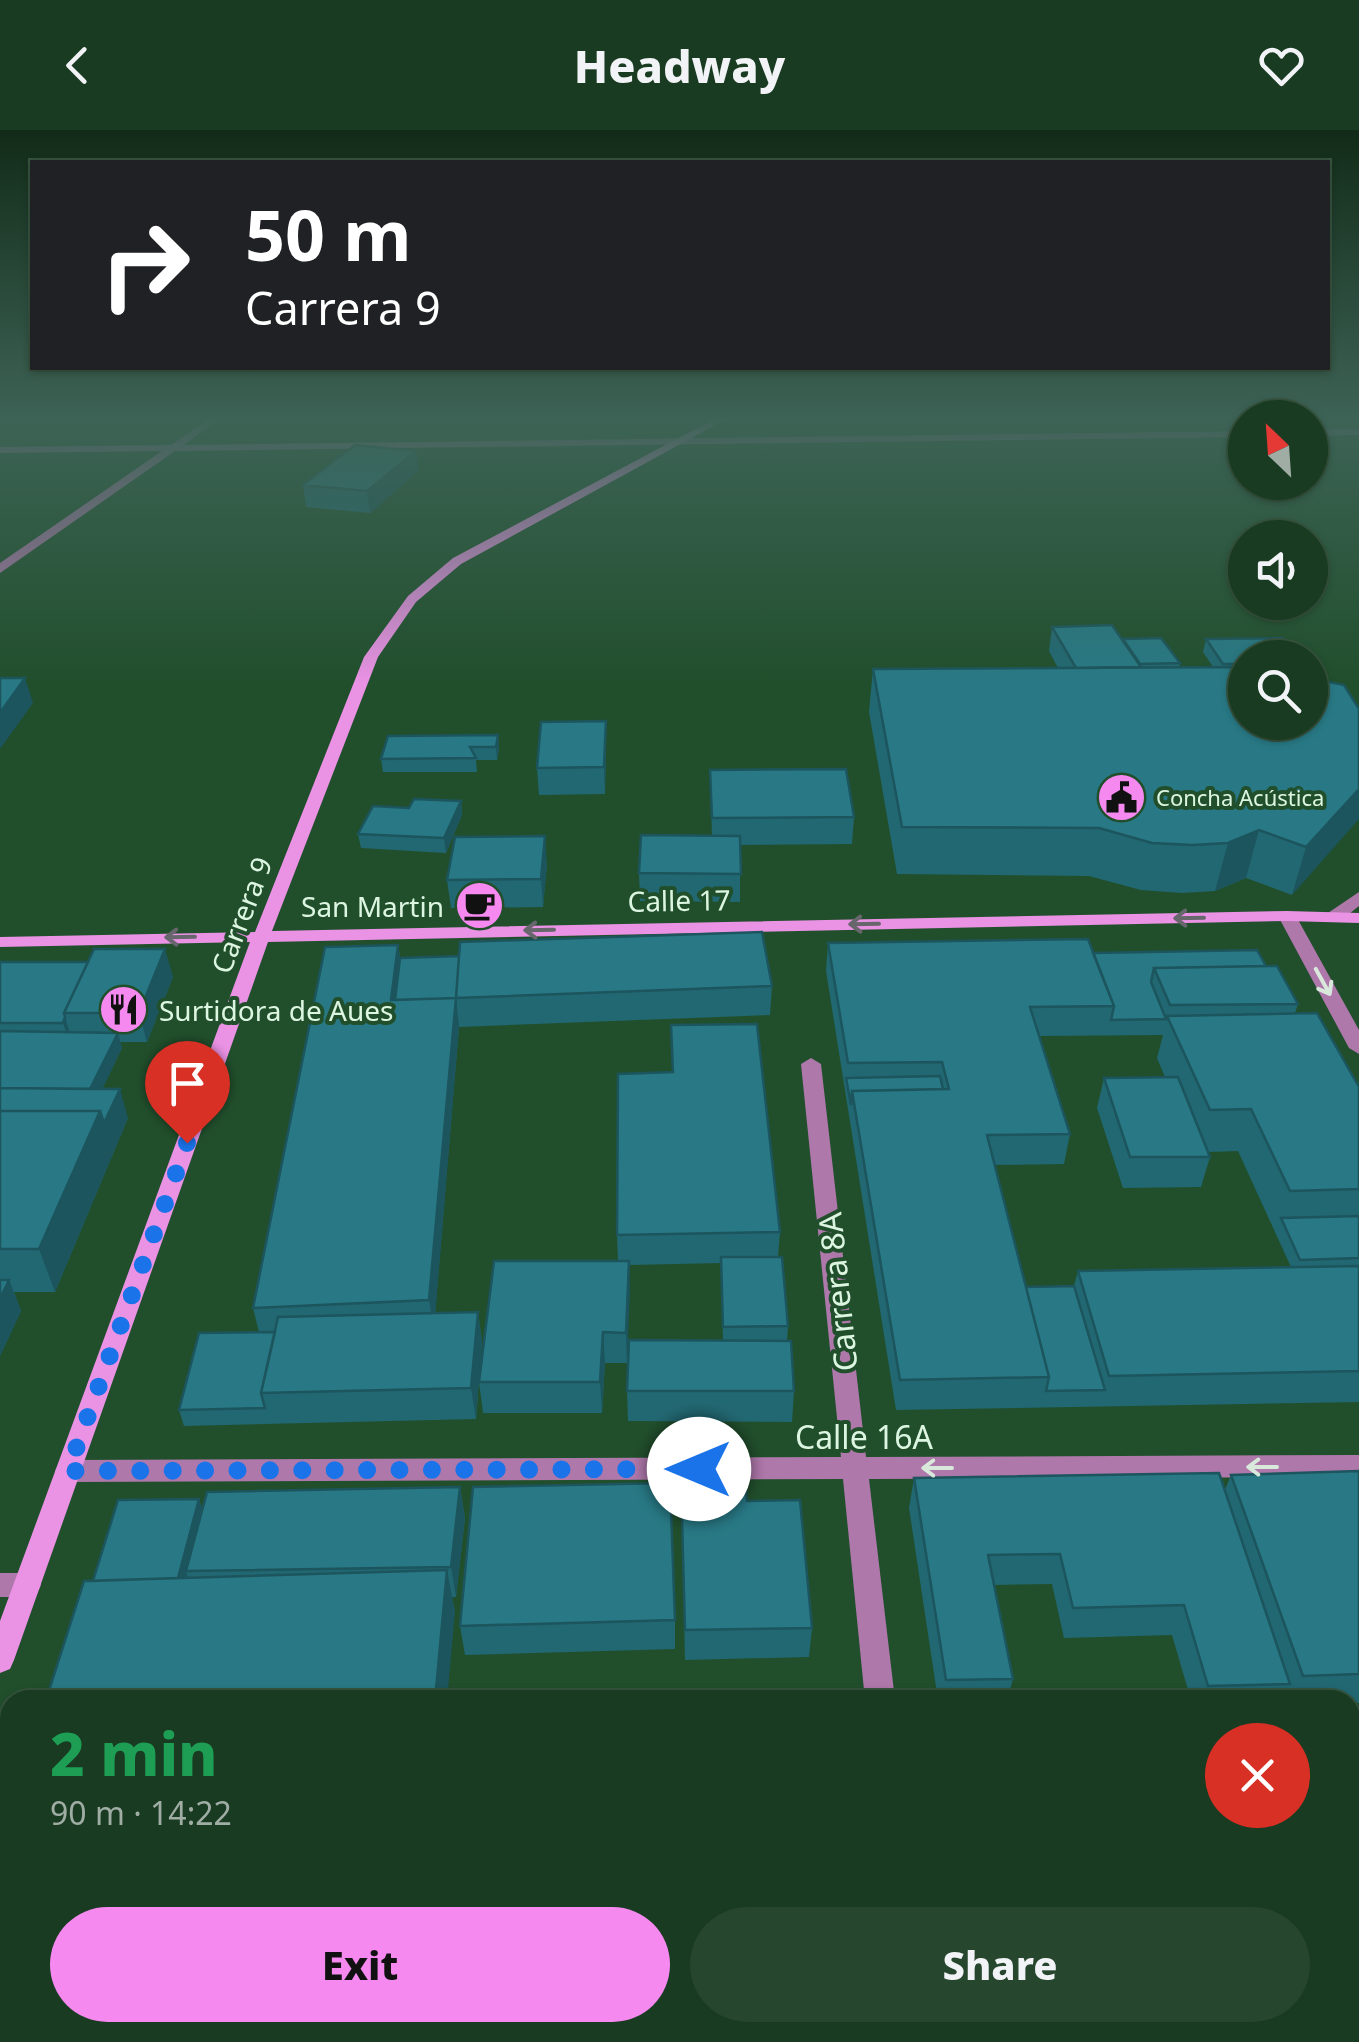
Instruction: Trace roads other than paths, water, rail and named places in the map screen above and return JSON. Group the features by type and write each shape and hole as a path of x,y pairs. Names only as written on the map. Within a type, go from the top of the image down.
{"main road":[{"name":"Carrera 9","path":"0,1660 14,1585 68,1471 262,935 371,657 431,580 488,542 557,506"},
{"name":"Calle 17","path":"0,942 1287,916 1359,918"}],"street":[{"path":"0,570 88,506"},
{"path":"1334,918 1359,897"},
{"path":"1287,916 1359,1048"},
{"name":"Carrera 8A","path":"811,1064 879,1690"},
{"name":"Calle 16A","path":"68,1471 1359,1466"}],"place":[{"name":"Concha Acústica","path":"1121,797"},
{"name":"San Martin","path":"479,906"},
{"name":"Surtidora de Aues","path":"124,1010"}]}
